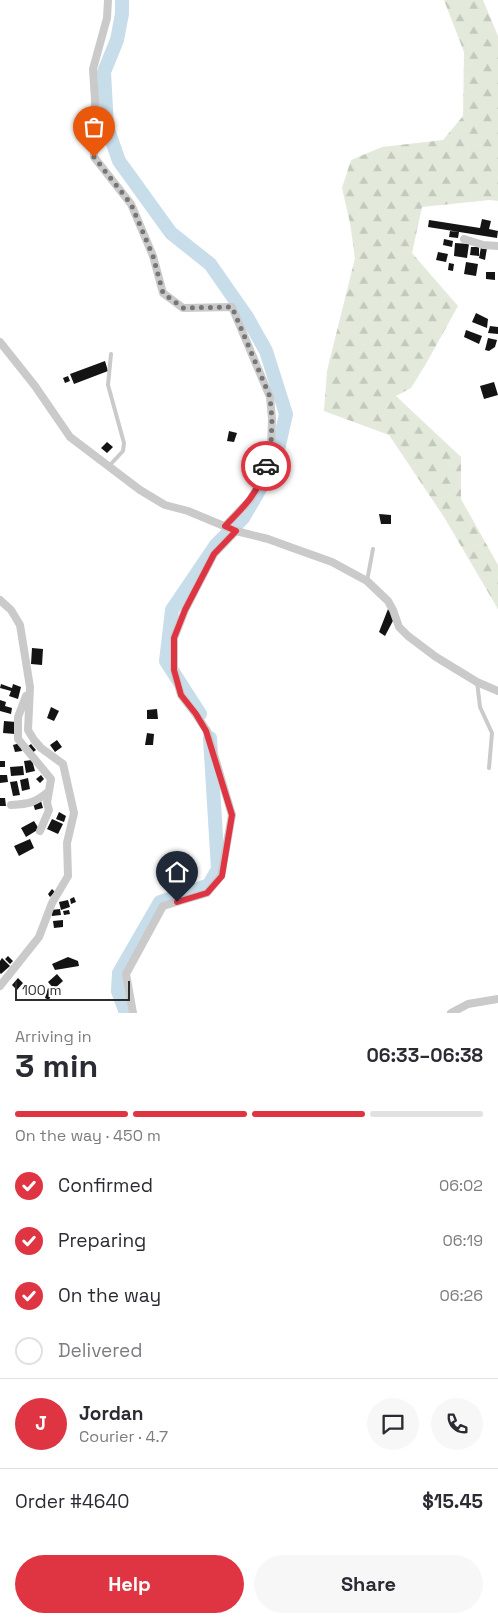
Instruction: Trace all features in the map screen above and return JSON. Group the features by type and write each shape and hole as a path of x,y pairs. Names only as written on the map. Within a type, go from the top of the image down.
{"street":[{"path":"108,0 108,18 93,69 95,100 94,157 131,204 153,256 163,293 183,308 232,307 270,397 272,419 271,446 263,478 214,554 185,610 174,638 174,670 181,695 206,731 232,815 222,876 207,893 163,906 126,974 133,1013"},
{"path":"464,239 483,245 498,246"},
{"path":"0,342 35,386 70,437 140,490 166,505 188,510 231,529 268,539 332,562 367,580 388,602 399,627 408,636 436,657 477,682 498,691"},
{"path":"0,600 11,610 20,625 30,687 28,730 41,748 63,764 74,813 67,842 68,876 52,903 39,937 0,986"},
{"path":"30,687 18,717 18,740 51,779 47,804 49,810 40,831"},
{"path":"11,805 28,804 41,798 49,791"},
{"path":"451,1013 468,1004 498,999"}],"lane":[{"path":"108,466 123,451 124,443 108,385 111,354"},
{"path":"367,580 374,549"},
{"path":"477,682 480,707 492,733 489,768"}],"green space":[{"path":"444,0 483,0 498,36 498,201 490,200 422,207 412,253 458,306 411,388 396,396 461,457 461,499 498,565 498,609 444,517 389,435 324,411 327,371 355,258 342,188 351,160 382,147 443,140 463,116 464,52"}],"building":[{"path":"482,219 491,221 489,229 498,231 497,238 428,227 429,220 480,228"},
{"path":"450,231 459,232 458,238 449,237"},
{"path":"444,239 453,241 452,247 443,245"},
{"path":"455,243 469,244 467,258 454,256"},
{"path":"471,247 479,247 479,256 470,255"},
{"path":"481,247 487,248 485,260 479,258"},
{"path":"438,252 448,254 446,262 436,260"},
{"path":"466,262 478,264 476,276 464,274"},
{"path":"449,263 454,264 453,271 448,270"},
{"path":"486,272 495,272 495,280 486,279"},
{"path":"476,313 488,319 487,328 472,322"},
{"path":"490,326 498,327 498,334 488,333"},
{"path":"466,330 482,336 479,344 464,337"},
{"path":"488,338 497,340 495,347 489,351 485,350"},
{"path":"105,361 108,371 74,384 70,374"},
{"path":"68,376 70,381 65,383 63,378"},
{"path":"494,382 498,395 484,399 480,386"},
{"path":"229,431 237,433 234,442 227,441"},
{"path":"107,442 113,447 107,453 101,448"},
{"path":"379,514 391,515 391,524 381,524"},
{"path":"388,609 395,617 385,636 379,632"},
{"path":"32,648 43,649 42,665 31,664"},
{"path":"1,684 12,688 13,684 21,687 18,699 9,696 11,691 0,688"},
{"path":"0,700 6,702 5,706 12,708 11,714 0,711"},
{"path":"51,707 59,711 54,721 47,718"},
{"path":"157,709 158,719 147,719 147,710"},
{"path":"4,721 16,722 15,734 3,733"},
{"path":"147,733 154,734 153,745 145,745"},
{"path":"57,740 62,747 55,752 50,745"},
{"path":"20,743 22,751 15,752 13,745"},
{"path":"31,744 36,750 32,753 27,747"},
{"path":"32,760 35,771 26,773 24,761"},
{"path":"0,761 5,761 5,767 0,767"},
{"path":"23,766 24,775 11,776 10,767"},
{"path":"0,775 7,775 8,782 0,783"},
{"path":"41,775 44,779 40,783 36,779"},
{"path":"28,778 30,789 22,791 20,780"},
{"path":"17,781 20,795 13,796 10,782"},
{"path":"0,798 5,798 6,806 0,806"},
{"path":"41,801 43,808 35,810 33,803"},
{"path":"59,812 66,816 64,822 56,819"},
{"path":"52,819 63,824 58,834 47,829"},
{"path":"34,821 39,829 26,837 21,828"},
{"path":"30,839 34,848 19,856 14,846"},
{"path":"52,889 55,892 50,897 48,894"},
{"path":"74,897 76,902 71,904 70,899"},
{"path":"68,900 70,907 61,910 59,902"},
{"path":"60,909 61,915 52,916 51,910"},
{"path":"69,910 70,914 64,915 63,911"},
{"path":"63,920 63,927 54,928 53,921"},
{"path":"8,956 13,961 10,964 5,959"},
{"path":"68,957 78,961 79,966 55,970 52,964"},
{"path":"2,958 10,966 1,974 0,961"},
{"path":"57,974 63,981 54,989 48,982"},
{"path":"18,978 23,983 17,990 12,985"},
{"path":"48,988 53,990 49,1000 45,998"}],"waterway":[{"path":"122,0 122,14 117,40 104,72 107,127 119,161 171,233 210,264 247,317 266,351 286,414 275,463 243,518 216,545 172,610 166,661 200,714"},
{"path":"126,1013 118,991 119,973 160,902 209,885 218,869 210,738"}],"way so far":[{"path":"94,157 131,204 153,256 163,293 183,308 232,307 270,397 272,419 271,446 266,466"}],"route":[{"path":"177,902 207,893 222,876 232,815 206,731 181,695 174,670 174,638 185,610 214,554 236,531 225,526 251,499 263,478 266,466"}]}
